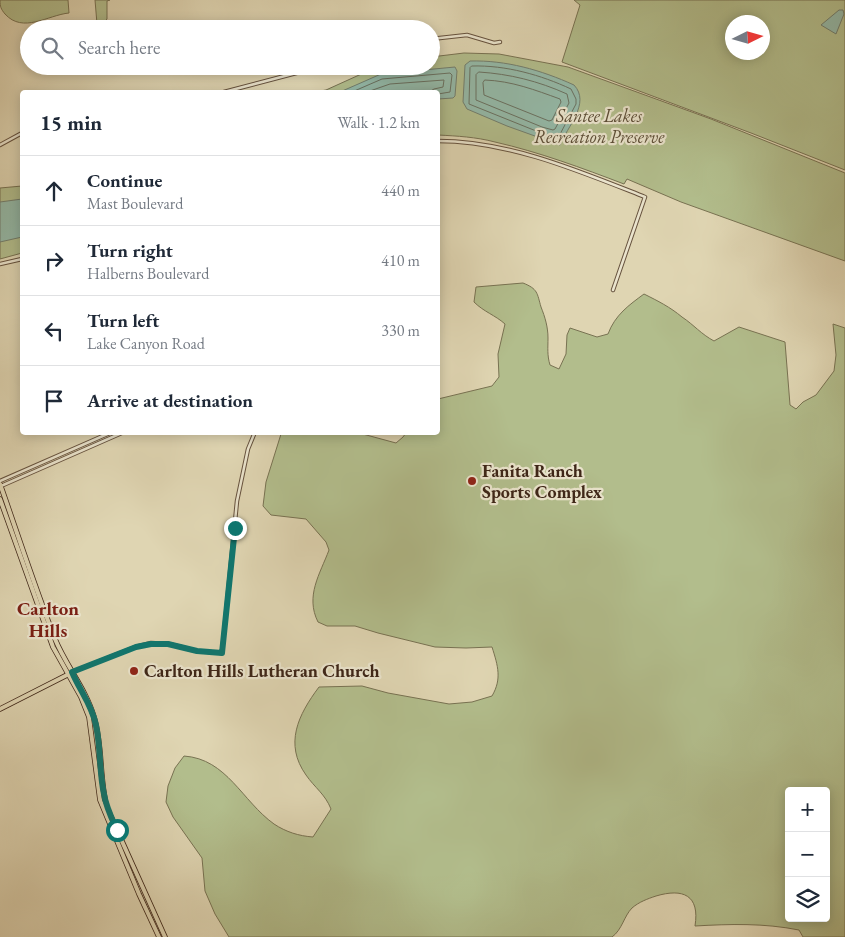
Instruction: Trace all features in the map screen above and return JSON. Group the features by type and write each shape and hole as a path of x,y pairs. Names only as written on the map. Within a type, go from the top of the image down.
{"main road":[{"path":"0,484 55,640 89,717 102,804 159,937"},
{"path":"0,499 53,647 89,702 98,733 103,793 107,808 164,937"},
{"path":"0,710 70,673"}],"street":[{"path":"440,38 467,36 500,42"},
{"path":"232,90 289,75"},
{"path":"0,145 20,134"},
{"path":"440,141 476,143 511,150 580,171 644,197 613,290"},
{"path":"0,264 20,259"},
{"path":"0,484 106,435"},
{"path":"0,484 117,435"},
{"path":"70,673 136,647 151,644 168,644 197,651 222,653 237,501 248,449 254,435"}],"green space":[{"path":"0,0 68,0 69,13 42,20 20,20 20,23 12,20 1,8"},
{"path":"95,0 110,0 107,1 107,19 97,20"},
{"path":"574,0 845,0 845,170 751,133 562,62 580,5"},
{"name":"Santee Lakes Recreation Preserve","path":"464,53 499,54 568,67 711,119 845,173 845,261 681,202 627,179 624,184 544,155 488,140 440,135 440,90 326,90 359,75 440,75 440,56"},
{"path":"20,186 20,254 0,259 0,188"},
{"path":"523,283 528,285 538,295 545,318 550,365 559,369 566,354 567,335 570,328 597,337 608,334 614,321 628,306 644,294 673,310 714,341 739,327 785,342 790,405 796,409 803,402 816,395 834,371 836,355 833,324 845,328 845,937 803,937 799,930 760,925 695,926 696,915 692,901 688,896 674,893 656,896 632,908 618,931 612,937 229,937 215,914 205,891 202,858 173,817 166,802 168,786 175,768 184,756 199,759 223,773 274,824 293,833 313,837 331,809 326,799 306,775 299,763 295,741 300,719 319,687 362,686 388,693 449,704 472,702 492,696 495,690 498,672 492,647 435,647 355,626 327,626 318,622 314,612 313,594 329,550 326,542 306,519 271,515 263,506 266,482 281,435 366,435 396,443 404,435 440,435 440,399 492,386 499,377 498,354 505,324 474,302 476,287"}],"water":[{"path":"839,10 843,10 844,14 836,34 821,25"},
{"path":"470,61 497,62 523,67 574,85 579,92 579,107 560,145 467,109 463,102 465,65"},
{"path":"455,67 457,71 455,96 453,98 440,99 440,90 345,90 379,75 440,75 440,68"},
{"path":"20,199 20,237 0,242 0,202"}],"place":[{"name":"Fanita Ranch Sports Complex","path":"472,481"},
{"name":"Carlton Hills Lutheran Church","path":"134,671"}],"district":[{"name":"Carlton Hills","path":"48,619"}],"route":[{"path":"117,830 107,808 103,793 98,733 94,717 89,702 72,672 146,644 173,644 197,651 222,653 235,528"}]}
